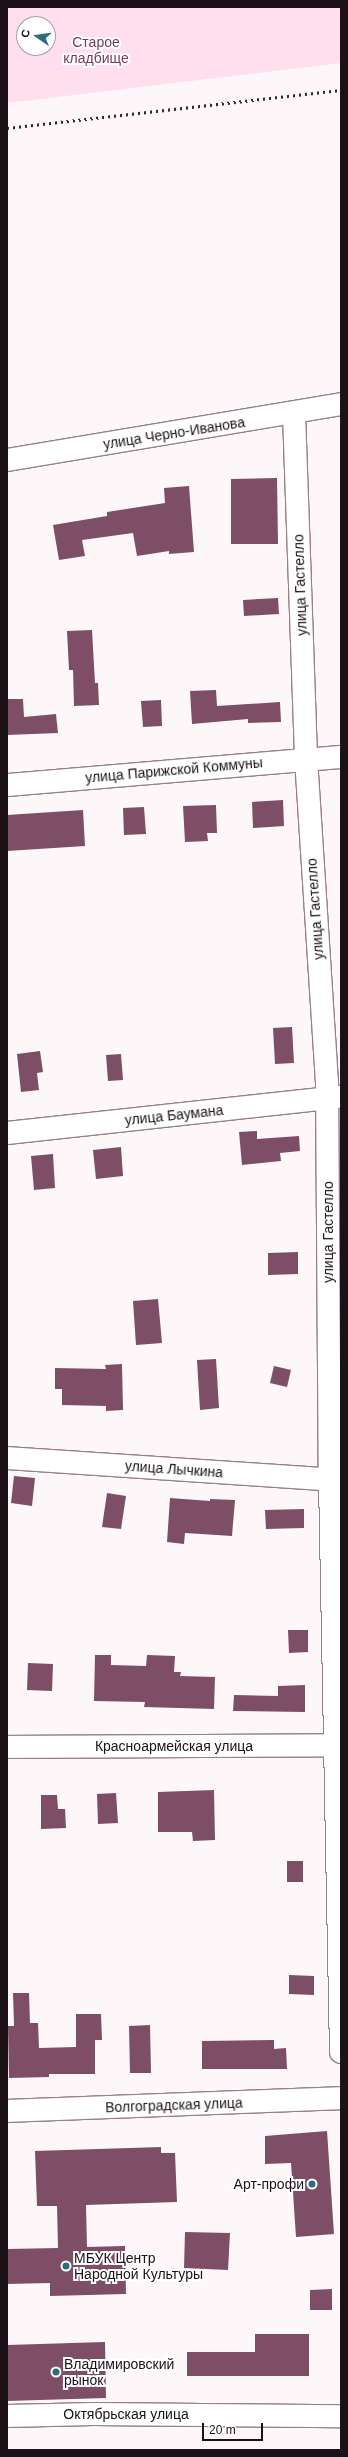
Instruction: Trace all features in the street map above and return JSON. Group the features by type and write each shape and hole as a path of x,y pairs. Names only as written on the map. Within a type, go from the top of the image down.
{"street":[{"name":"улица Черно-Иванова","path":"7,460 341,404"},
{"name":"улица Гастелло","path":"294,413 306,758 334,1098 335,1480 341,2052"},
{"name":"улица Парижской Коммуны","path":"7,785 306,758 341,757"},
{"name":"улица Баумана","path":"7,1133 334,1098"},
{"name":"улица Лычкина","path":"7,1458 335,1480"},
{"name":"Красноармейская улица","path":"7,1748 338,1745"},
{"name":"Волгоградская улица","path":"7,2112 341,2098"},
{"name":"Октябрьская улица","path":"7,2416 93,2414 341,2416"}],"green space":[{"name":"Старое кладбище","path":"7,7 341,7 341,63 7,103"}],"building":[{"path":"277,478 278,544 231,544 231,479"},
{"path":"189,486 194,552 169,554 169,551 137,556 133,533 82,540 85,556 59,560 53,525 107,516 107,512 165,503 164,488"},
{"path":"278,598 279,614 244,616 243,600"},
{"path":"92,630 95,683 98,683 99,705 74,706 73,670 69,670 67,631"},
{"path":"216,690 217,706 280,702 281,722 248,723 248,719 192,724 190,691"},
{"path":"7,699 23,699 24,717 56,714 58,733 7,735"},
{"path":"161,700 162,726 143,727 141,701"},
{"path":"283,800 284,826 253,828 252,802"},
{"path":"216,805 217,833 207,833 208,841 185,842 183,806"},
{"path":"144,807 146,834 124,835 123,808"},
{"path":"83,810 85,846 7,851 7,815"},
{"path":"292,1027 294,1063 275,1064 273,1028"},
{"path":"40,1051 43,1072 37,1073 39,1090 21,1092 17,1054"},
{"path":"121,1054 123,1080 108,1081 106,1055"},
{"path":"257,1131 257,1139 299,1136 300,1151 280,1153 281,1161 242,1165 239,1132"},
{"path":"121,1147 123,1176 96,1179 93,1150"},
{"path":"53,1154 55,1188 34,1190 31,1156"},
{"path":"298,1252 298,1274 268,1275 268,1253"},
{"path":"158,1299 162,1343 136,1345 133,1301"},
{"path":"216,1359 219,1408 200,1410 197,1360"},
{"path":"122,1364 123,1410 106,1411 106,1406 62,1405 62,1389 55,1389 55,1368 106,1369 105,1365"},
{"path":"274,1366 291,1370 287,1387 270,1383"},
{"path":"14,1476 35,1478 32,1506 11,1503"},
{"path":"107,1493 126,1496 121,1529 102,1527"},
{"path":"170,1498 210,1501 210,1499 235,1500 232,1536 185,1533 184,1544 167,1542"},
{"path":"304,1509 304,1528 266,1529 265,1510"},
{"path":"288,1630 308,1630 308,1652 289,1653"},
{"path":"95,1655 111,1655 111,1665 146,1666 147,1655 175,1656 174,1672 181,1672 180,1676 215,1677 214,1709 144,1707 145,1702 94,1701"},
{"path":"28,1663 53,1664 52,1691 27,1690"},
{"path":"305,1685 305,1712 233,1711 234,1695 278,1696 278,1686"},
{"path":"214,1790 215,1840 193,1841 192,1832 158,1832 158,1792"},
{"path":"116,1793 118,1823 98,1824 97,1794"},
{"path":"41,1795 57,1795 58,1809 65,1809 66,1828 41,1829"},
{"path":"287,1861 303,1861 303,1882 287,1882"},
{"path":"289,1975 314,1976 314,1995 289,1994"},
{"path":"13,1993 29,1993 30,2023 38,2023 39,2048 76,2047 76,2014 101,2014 102,2040 95,2040 95,2074 49,2074 49,2077 9,2078 8,2026 14,2026"},
{"path":"150,2025 151,2073 130,2073 129,2026"},
{"path":"274,2040 274,2049 286,2048 287,2069 202,2069 202,2041"},
{"name":"Арт-профи","path":"327,2131 334,2234 296,2237 291,2163 265,2164 265,2136"},
{"path":"161,2147 161,2153 175,2153 177,2202 86,2205 87,2247 125,2246 126,2294 50,2296 50,2283 7,2284 7,2249 58,2248 57,2206 37,2206 35,2151"},
{"path":"185,2232 230,2233 228,2270 184,2268"},
{"path":"332,2289 332,2310 310,2310 310,2290"},
{"path":"255,2334 309,2334 309,2376 187,2376 187,2352 255,2352"},
{"name":"Владимировский рынок","path":"105,2342 106,2398 7,2401 7,2345"}],"railway":[{"path":"7,128 341,90"}],"place":[{"name":"Арт-профи","path":"312,2184"},
{"name":"МБУК Центр Народной Культуры","path":"66,2266"},
{"name":"Владимировский рынок","path":"56,2372"}]}
